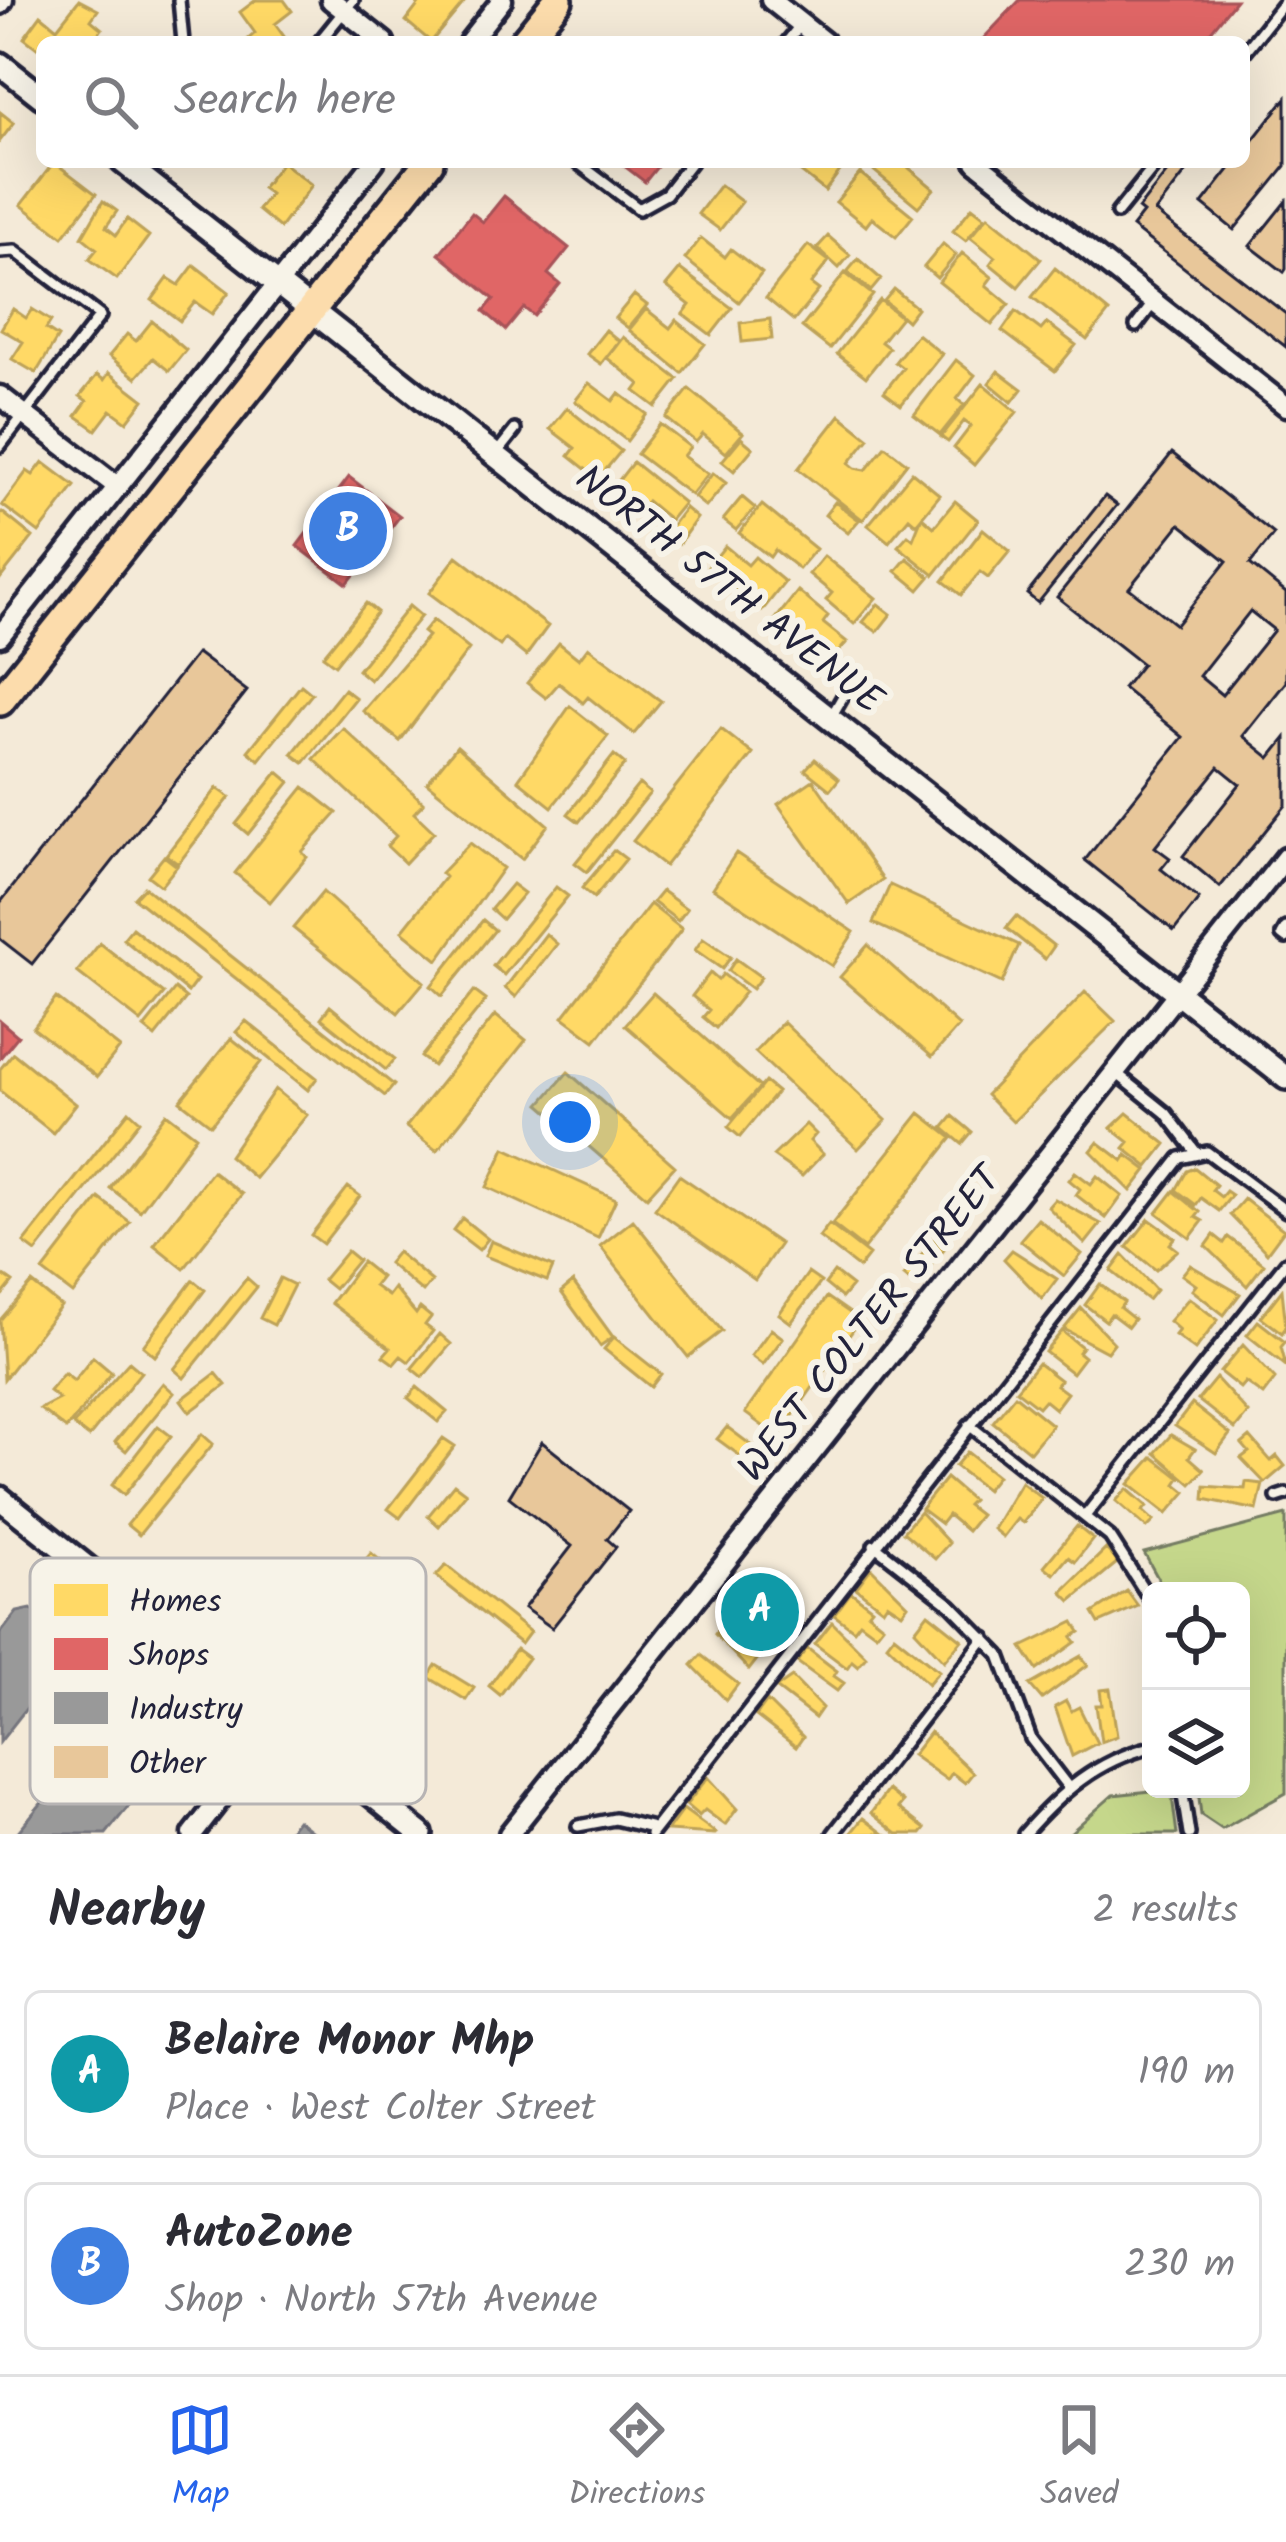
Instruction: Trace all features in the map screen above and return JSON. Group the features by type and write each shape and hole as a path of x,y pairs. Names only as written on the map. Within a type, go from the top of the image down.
{"main road":[{"path":"529,36 558,0"},
{"path":"0,701 424,168"}],"street":[{"path":"474,36 502,0"},
{"path":"771,0 815,36"},
{"path":"343,4 377,36"},
{"path":"0,64 36,92"},
{"name":"NORTH 57TH AVENUE","path":"131,168 1286,1078"},
{"path":"0,636 369,168"},
{"path":"984,168 1286,406"},
{"path":"0,396 118,487"},
{"name":"WEST COLTER STREET","path":"509,1834 1286,857"},
{"path":"0,1498 75,1558"},
{"path":"193,1834 216,1804"},
{"path":"383,1804 421,1834"}],"lane":[{"path":"179,0 182,36"},
{"path":"1250,45 1286,0"},
{"path":"323,36 343,4"},
{"path":"792,36 801,24"},
{"path":"585,168 639,209 665,194 687,168"},
{"path":"1118,213 1153,168"},
{"path":"0,253 15,251 100,316 0,446"},
{"path":"1136,326 1154,302"},
{"path":"496,454 515,430"},
{"path":"830,718 846,691"},
{"path":"1286,928 1282,934 1286,938"},
{"path":"1115,1072 1166,1112 1195,1150 1226,1164 1286,1210"},
{"path":"578,1826 615,1820 652,1831 1180,1158 1195,1150"},
{"path":"1086,1516 1286,1262"},
{"path":"970,1424 1086,1516 1127,1557 1142,1584"},
{"path":"874,1545 985,1638 1008,1670 1031,1739 1068,1786"},
{"path":"833,1834 985,1638"},
{"path":"1024,1834 1068,1786 1097,1767 1142,1750"},
{"path":"1184,1798 1190,1834"}],"green space":[{"path":"1286,1515 1286,1793 1222,1829 1201,1815 1199,1798 1250,1798 1250,1582 1160,1582 1144,1553"},
{"path":"1142,1792 1142,1798 1172,1798 1177,1834 1069,1834 1113,1795"}],"building: Homes":[{"path":"79,0 98,10 91,20 102,29 97,36 36,36 36,47 24,38 41,15 57,28"},
{"path":"256,0 284,0 292,11 275,24 284,36 252,36 255,33 240,12"},
{"path":"416,0 466,0 436,36 424,36 406,21 419,4"},
{"path":"0,112 14,123 0,141"},
{"path":"49,168 62,168 96,194 63,237 21,205"},
{"path":"277,168 290,168 312,185 280,228 258,210 270,194 262,188"},
{"path":"798,168 842,168 825,191"},
{"path":"871,168 909,168 934,189 918,207"},
{"path":"860,173 913,216 896,237 872,218 866,226 836,202"},
{"path":"720,185 742,202 720,230 698,214"},
{"path":"103,201 117,211 106,227 116,235 127,219 149,236 117,279 89,259 97,249 82,237"},
{"path":"972,207 985,217 966,241 953,231"},
{"path":"988,216 1041,259 1018,287 990,264 995,257 970,237"},
{"path":"828,236 850,255 839,268 817,248"},
{"path":"701,238 725,257 731,249 762,273 739,302 685,259"},
{"path":"943,244 956,255 937,278 924,267"},
{"path":"808,245 829,261 811,284 819,290 794,321 766,298"},
{"path":"962,253 992,277 986,285 1009,304 992,325 939,282"},
{"path":"858,259 881,279 871,291 847,272"},
{"path":"194,265 229,292 212,314 195,302 180,321 152,300 168,278 179,285"},
{"path":"1055,268 1109,312 1087,340 1032,297"},
{"path":"680,269 732,308 711,335 683,314 690,305 666,286"},
{"path":"845,273 873,295 830,349 802,327"},
{"path":"894,289 917,308 907,321 884,301"},
{"path":"634,295 647,305 628,328 615,318"},
{"path":"880,300 901,317 881,342 889,348 866,377 837,354"},
{"path":"13,309 26,318 32,309 51,321 46,329 58,337 36,373 12,359 23,342 1,329"},
{"path":"646,309 670,328 676,320 705,344 682,373 629,330"},
{"path":"1016,311 1041,330 1047,323 1076,345 1055,371 1002,331"},
{"path":"770,319 772,339 742,342 740,323"},
{"path":"152,321 186,350 169,371 153,358 136,378 109,356 127,334 136,341"},
{"path":"606,330 619,341 601,364 587,354"},
{"path":"917,334 942,354 901,405 884,392 903,368 895,362"},
{"path":"623,337 678,379 656,407 635,391 640,384 607,358"},
{"path":"956,360 975,375 957,399 964,405 940,435 914,415"},
{"path":"998,371 1022,389 1012,402 989,383"},
{"path":"109,373 144,400 127,422 111,410 96,430 76,416 87,401 80,396 97,375 104,380"},
{"path":"589,383 613,401 619,393 647,414 627,441 575,401"},
{"path":"983,384 1017,412 974,465 954,448 971,426 964,421 948,442 941,437"},
{"path":"689,389 743,433 726,453 703,434 696,442 666,418"},
{"path":"567,408 621,451 598,479 569,456 575,448 550,429"},
{"path":"840,415 869,438 849,463 855,468 866,470 885,446 907,463 863,520 798,469"},
{"path":"660,424 690,447 683,456 708,474 691,495 637,454"},
{"path":"741,438 753,448 734,471 722,461"},
{"path":"43,462 75,486 39,533 2,505 27,471 33,475"},
{"path":"633,462 684,503 670,520 647,501 639,511 612,489"},
{"path":"912,472 940,495 916,524 909,518 889,542 868,525"},
{"path":"713,473 726,483 706,507 694,497"},
{"path":"742,497 755,508 736,530 723,520"},
{"path":"955,501 978,520 934,575 898,546 908,535 913,539 922,517 934,527"},
{"path":"835,502 859,520 848,533 825,515"},
{"path":"762,505 816,549 799,569 775,550 770,557 739,533"},
{"path":"685,508 697,518 679,543 666,533"},
{"path":"0,514 33,537 0,579"},
{"path":"983,529 1010,551 988,578 980,572 961,595 943,581"},
{"path":"725,546 748,565 755,557 785,582 762,611 708,567"},
{"path":"457,556 548,626 526,656 505,639 500,646 429,593"},
{"path":"824,556 876,598 854,624 826,600 832,593 809,574"},
{"path":"907,558 930,577 919,590 896,571"},
{"path":"798,591 828,616 823,623 847,642 829,663 775,620"},
{"path":"366,603 377,612 335,665 323,656"},
{"path":"878,604 891,614 877,632 863,622"},
{"path":"409,606 421,616 370,680 358,670"},
{"path":"433,620 469,649 400,741 363,711 428,636 423,632"},
{"path":"559,643 579,659 588,647 661,701 634,734 588,697 583,703 559,683 546,698 527,683"},
{"path":"301,685 312,694 259,760 248,751"},
{"path":"344,689 356,698 304,763 292,754"},
{"path":"570,706 608,736 552,807 518,780"},
{"path":"343,728 424,803 414,813 434,832 405,863 387,846 396,836 314,759"},
{"path":"721,729 753,754 665,866 633,841"},
{"path":"457,746 548,825 522,859 427,783"},
{"path":"614,755 625,764 579,822 568,814"},
{"path":"815,759 839,779 830,790 805,770"},
{"path":"278,772 290,782 248,834 236,824"},
{"path":"813,780 883,880 849,904 778,804"},
{"path":"639,784 650,793 587,872 575,863"},
{"path":"304,787 337,813 302,852 307,857 270,902 235,873"},
{"path":"217,788 230,797 178,864 166,855"},
{"path":"470,843 503,868 438,960 402,931 445,877 441,873"},
{"path":"614,850 626,859 594,898 582,888"},
{"path":"736,853 854,932 832,966 713,888"},
{"path":"164,856 177,866 161,886 148,876"},
{"path":"512,884 524,893 502,919 491,909"},
{"path":"890,885 1019,945 1002,983 873,923"},
{"path":"144,887 394,1085 385,1096 134,898"},
{"path":"556,887 568,896 504,975 493,966"},
{"path":"662,891 687,909 678,921 653,902"},
{"path":"323,892 424,982 398,1013 293,928"},
{"path":"650,904 682,929 595,1041 563,1017"},
{"path":"1016,916 1054,946 1045,959 1006,928"},
{"path":"483,920 495,930 442,996 431,986"},
{"path":"132,928 197,980 188,992 123,939"},
{"path":"546,934 557,944 516,997 505,988"},
{"path":"703,938 731,957 722,969 695,950"},
{"path":"100,943 164,994 141,1022 77,972"},
{"path":"868,945 959,1026 932,1057 840,977"},
{"path":"736,959 761,977 752,989 728,971"},
{"path":"710,973 718,980 723,974 745,992 716,1028 703,1017 709,1010 692,996"},
{"path":"175,989 186,998 155,1037 144,1028"},
{"path":"474,991 486,1000 433,1066 421,1057"},
{"path":"1085,992 1115,1021 1013,1122 986,1095"},
{"path":"653,993 760,1087 732,1118 625,1025"},
{"path":"56,998 120,1048 97,1077 33,1028"},
{"path":"330,1006 395,1059 386,1070 321,1018"},
{"path":"495,1015 526,1040 437,1151 406,1127"},
{"path":"246,1021 317,1078 308,1090 236,1032"},
{"path":"783,1022 886,1120 858,1149 755,1052"},
{"path":"231,1038 261,1062 211,1125 180,1101"},
{"path":"13,1053 76,1104 53,1133 0,1091 0,1069"},
{"path":"568,1072 675,1166 647,1197 540,1104"},
{"path":"765,1082 777,1092 740,1137 728,1127"},
{"path":"275,1089 307,1115 255,1178 229,1156"},
{"path":"129,1111 140,1121 36,1252 24,1243"},
{"path":"166,1113 196,1136 140,1211 110,1188"},
{"path":"920,1113 952,1138 864,1249 832,1224"},
{"path":"1127,1113 1166,1144 1148,1167 1124,1148 1129,1142 1111,1128"},
{"path":"953,1116 972,1132 962,1144 943,1128"},
{"path":"806,1124 816,1134 810,1141 823,1154 802,1176 773,1156"},
{"path":"1098,1142 1123,1161 1127,1155 1147,1170 1131,1191 1091,1151"},
{"path":"505,1148 616,1199 598,1238 487,1187"},
{"path":"1195,1168 1216,1185 1212,1190 1221,1197 1226,1191 1232,1195 1219,1211 1201,1198 1196,1205 1176,1190 1187,1171"},
{"path":"212,1171 242,1194 184,1269 154,1245"},
{"path":"1075,1172 1091,1184 1097,1176 1122,1196 1106,1218 1076,1195 1080,1189 1069,1180"},
{"path":"679,1175 780,1244 755,1280 655,1209"},
{"path":"348,1187 360,1196 323,1244 311,1235"},
{"path":"1174,1191 1200,1212 1196,1217 1203,1221 1190,1238 1157,1213"},
{"path":"99,1198 130,1222 73,1294 43,1271"},
{"path":"1055,1199 1101,1224 1085,1244 1048,1207"},
{"path":"1244,1199 1284,1230 1267,1253 1230,1215"},
{"path":"462,1218 488,1239 479,1250 453,1230"},
{"path":"1038,1219 1082,1254 1064,1276 1020,1240"},
{"path":"1149,1219 1175,1238 1170,1244 1178,1250 1156,1270 1127,1247"},
{"path":"633,1220 722,1331 688,1357 600,1246"},
{"path":"829,1224 869,1255 859,1268 819,1237"},
{"path":"1214,1235 1224,1243 1228,1237 1264,1264 1247,1286 1206,1246"},
{"path":"933,1240 944,1249 915,1285 904,1276"},
{"path":"491,1241 553,1267 547,1281 485,1256"},
{"path":"1012,1250 1057,1279 1042,1299 1004,1259"},
{"path":"347,1251 358,1260 334,1289 323,1280"},
{"path":"397,1252 432,1281 423,1292 388,1263"},
{"path":"1123,1255 1156,1290 1148,1300 1111,1271"},
{"path":"362,1262 381,1277 374,1286 388,1296 394,1288 416,1314 420,1308 431,1317 425,1325 433,1331 409,1362 401,1356 394,1364 383,1356 390,1348 331,1303"},
{"path":"1190,1265 1240,1294 1224,1315 1192,1290 1196,1285 1182,1275"},
{"path":"834,1272 852,1286 842,1298 825,1284"},
{"path":"0,1273 13,1282 0,1298"},
{"path":"808,1273 821,1282 791,1323 779,1314"},
{"path":"247,1278 257,1287 184,1378 174,1369"},
{"path":"280,1278 294,1285 274,1325 260,1318"},
{"path":"193,1280 205,1290 155,1356 143,1346"},
{"path":"573,1282 613,1337 600,1346 561,1292"},
{"path":"32,1283 61,1306 4,1379 0,1320"},
{"path":"1100,1284 1124,1302 1120,1308 1134,1319 1128,1327 1111,1314 1106,1321 1085,1305"},
{"path":"1282,1290 1286,1327 1282,1333 1261,1317"},
{"path":"827,1297 860,1320 778,1437 745,1413"},
{"path":"1189,1298 1218,1320 1195,1350 1175,1335 1179,1330 1169,1321"},
{"path":"1081,1308 1114,1343 1107,1352 1064,1329"},
{"path":"1258,1321 1285,1342 1281,1347 1286,1366 1247,1335"},
{"path":"771,1329 783,1338 763,1365 751,1356"},
{"path":"1062,1331 1082,1347 1078,1352 1084,1357 1072,1373 1045,1352"},
{"path":"440,1334 451,1344 423,1377 412,1368"},
{"path":"614,1337 661,1374 651,1387 604,1349"},
{"path":"1243,1345 1275,1379 1263,1395 1245,1382 1240,1388 1220,1372"},
{"path":"93,1357 112,1373 66,1429 40,1409 59,1399 49,1391 64,1373 74,1381"},
{"path":"129,1362 141,1372 89,1437 73,1425"},
{"path":"1038,1363 1060,1380 1056,1385 1067,1393 1055,1409 1044,1400 1038,1407 1016,1390"},
{"path":"216,1373 226,1385 190,1412 181,1400"},
{"path":"1216,1378 1248,1413 1235,1429 1198,1400"},
{"path":"163,1383 174,1393 126,1451 115,1442"},
{"path":"417,1387 447,1412 438,1422 408,1398"},
{"path":"1015,1395 1052,1425 1030,1452 993,1422"},
{"path":"1192,1404 1230,1434 1216,1453 1175,1426"},
{"path":"158,1426 171,1436 124,1495 112,1485"},
{"path":"727,1427 767,1457 758,1469 717,1439"},
{"path":"202,1434 213,1444 139,1535 127,1525"},
{"path":"1171,1435 1195,1449 1189,1457 1204,1470 1191,1484 1155,1453"},
{"path":"1250,1437 1271,1461 1277,1456 1285,1466 1265,1483 1241,1458 1249,1452 1242,1444"},
{"path":"443,1438 455,1446 400,1518 388,1509"},
{"path":"967,1452 997,1476 986,1490 955,1466"},
{"path":"1153,1457 1180,1478 1176,1484 1186,1492 1167,1514 1129,1484"},
{"path":"946,1478 972,1500 967,1505 980,1515 967,1531 948,1515 941,1524 921,1509"},
{"path":"1021,1482 1042,1498 1023,1523 1017,1519 1003,1537 993,1529"},
{"path":"1246,1482 1263,1484 1257,1510 1204,1499 1205,1486 1245,1489"},
{"path":"454,1484 466,1493 439,1526 428,1516"},
{"path":"1127,1489 1147,1506 1143,1511 1154,1521 1147,1528 1116,1501"},
{"path":"920,1512 949,1543 935,1559 903,1532"},
{"path":"1077,1526 1093,1539 1075,1562 1068,1557 1054,1574 1044,1566"},
{"path":"1106,1549 1118,1562 1071,1601 1062,1592"},
{"path":"446,1565 530,1632 521,1644 436,1576"},
{"path":"871,1568 908,1605 902,1613 887,1603 883,1609 856,1588"},
{"path":"749,1585 791,1617 772,1641 767,1637 762,1642 736,1622 740,1616 731,1609"},
{"path":"1127,1591 1138,1606 1099,1623 1093,1613"},
{"path":"851,1592 872,1608 868,1613 883,1625 876,1634 860,1622 854,1630 834,1615"},
{"path":"928,1613 962,1640 944,1661 915,1630"},
{"path":"832,1622 866,1656 858,1666 852,1661 847,1668 815,1644"},
{"path":"1074,1622 1080,1632 1072,1637 1076,1642 1037,1670 1022,1647"},
{"path":"722,1624 766,1648 749,1670 715,1634"},
{"path":"894,1635 939,1671 928,1684 887,1644"},
{"path":"807,1648 837,1671 834,1676 844,1683 837,1691 797,1662"},
{"path":"516,1649 528,1658 500,1695 489,1686"},
{"path":"701,1655 738,1684 726,1700 692,1665"},
{"path":"1081,1656 1088,1665 1042,1699 1030,1685"},
{"path":"436,1665 474,1688 466,1700 428,1677"},
{"path":"792,1677 822,1708 815,1718 776,1688"},
{"path":"1110,1689 1117,1736 1101,1742 1096,1705 1102,1705 1100,1690"},
{"path":"767,1701 803,1737 796,1747 756,1716"},
{"path":"1066,1701 1071,1711 1079,1707 1097,1743 1072,1756 1055,1707"},
{"path":"930,1732 973,1773 965,1783 952,1773 947,1780 912,1755"},
{"path":"708,1777 737,1809 725,1825 705,1810 699,1816 686,1805"},
{"path":"888,1790 903,1802 898,1808 925,1829 921,1834 897,1834 871,1813"},
{"path":"683,1809 716,1833 667,1831"},
{"path":"863,1818 884,1834 850,1834"}],"building: Shops":[{"path":"1020,0 1236,0 1207,36 986,36"},
{"path":"627,168 656,168 645,182"},
{"path":"504,196 569,248 548,274 560,284 534,316 524,308 506,330 484,311 494,299 439,254 472,213 483,222"},
{"path":"349,477 400,516 347,584 297,546"},
{"path":"0,1021 18,1036 0,1058"}],"building: Industry":[{"path":"30,1609 30,1704 0,1742 0,1634 17,1612"},
{"path":"41,1804 130,1804 106,1834 16,1834"},
{"path":"297,1820 315,1834 286,1834"}],"building: Other":[{"path":"1286,98 1286,166 1234,230 1202,204 1230,168 1250,168 1250,143"},
{"path":"1170,168 1189,168 1155,212 1286,314 1286,347 1132,227 1143,213 1138,209"},
{"path":"1286,201 1286,269 1284,272 1250,246"},
{"path":"1172,453 1274,534 1250,564 1286,593 1286,682 1243,736 1270,758 1286,738 1286,805 1220,887 1183,856 1240,784 1219,767 1155,847 1170,858 1161,869 1199,899 1174,931 1085,860 1183,737 1123,688 1142,664 1057,597","holes":["1180,524 1227,561 1176,625 1129,588","1250,611 1274,630 1222,695 1199,676"]},
{"path":"1105,496 1117,505 1038,603 1027,594"},
{"path":"197,653 247,691 32,964 0,939 0,903"},
{"path":"542,1442 629,1511 607,1539 616,1547 552,1628 524,1608 572,1546 509,1497"}],"place":[{"name":"AutoZone","path":"348,531"},
{"name":"Belaire Monor Mhp","path":"760,1612"}]}
